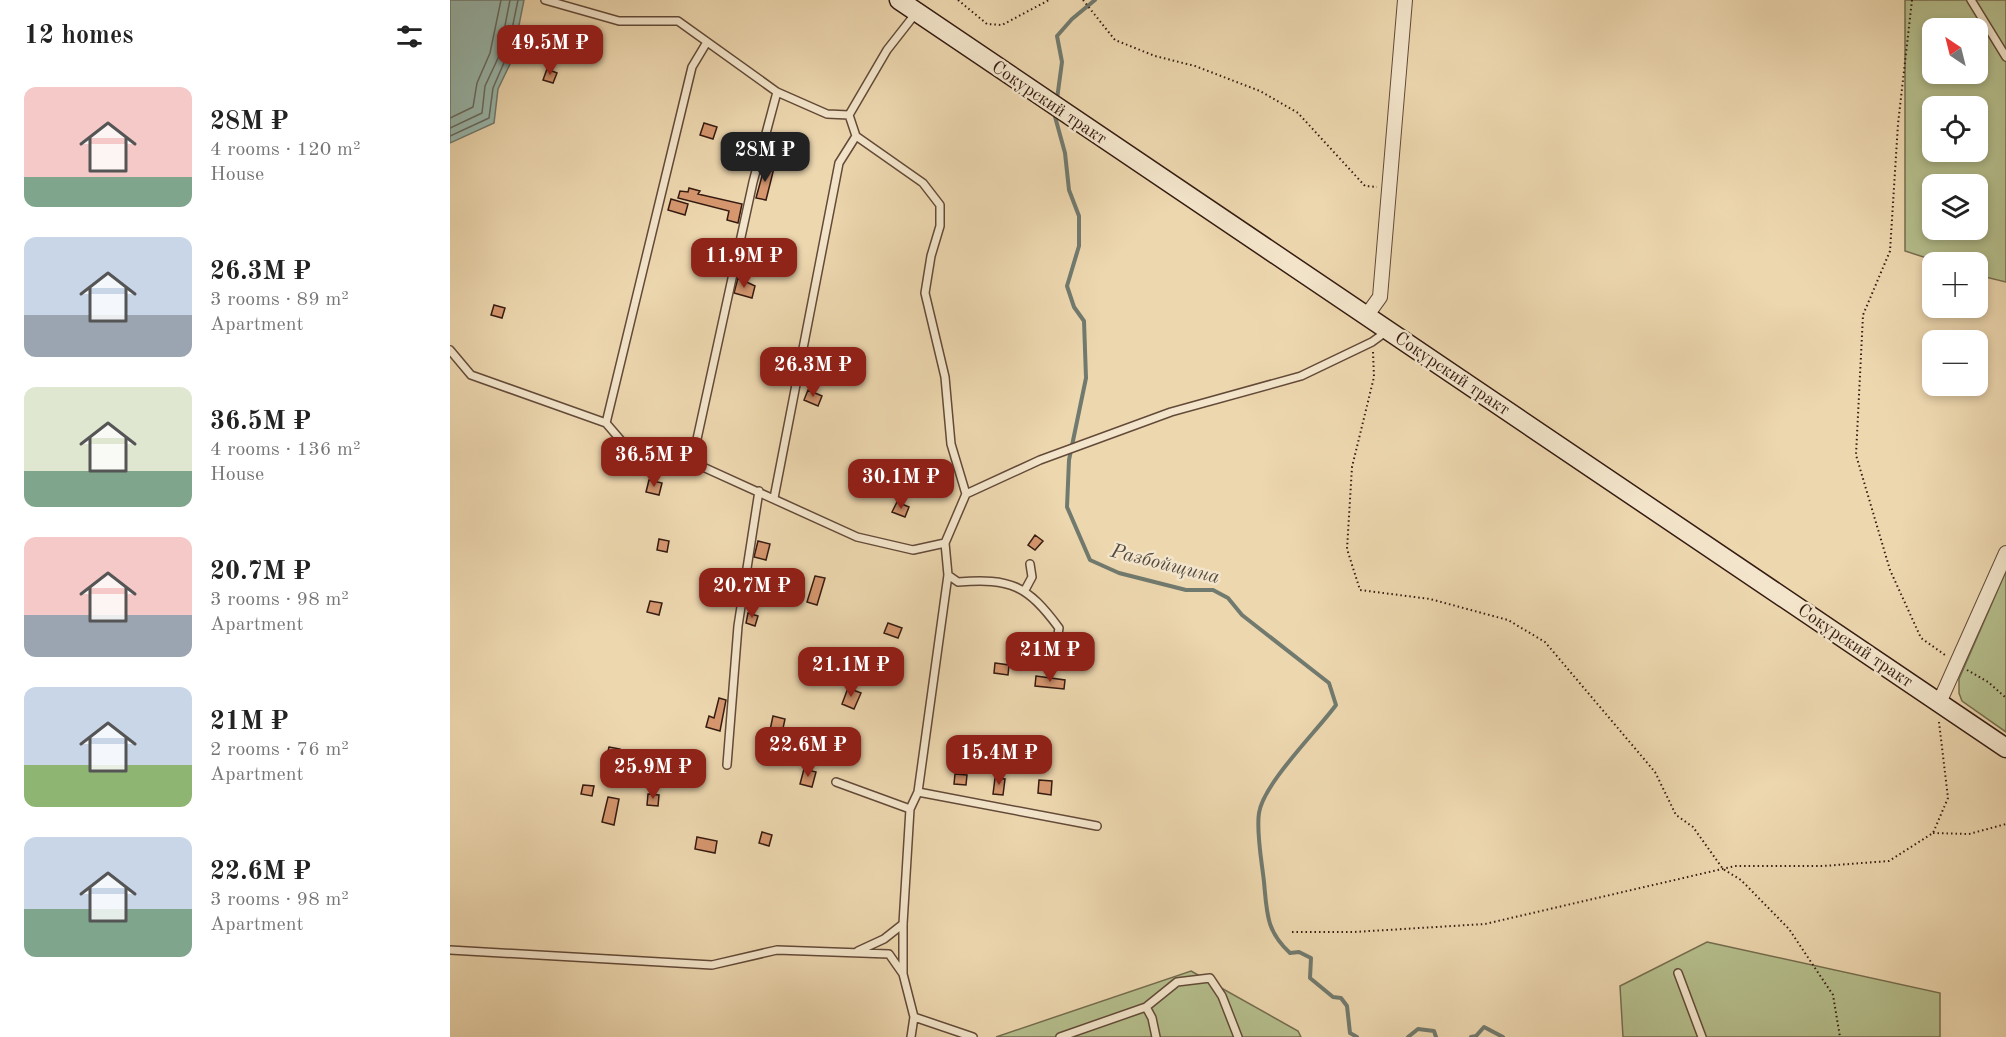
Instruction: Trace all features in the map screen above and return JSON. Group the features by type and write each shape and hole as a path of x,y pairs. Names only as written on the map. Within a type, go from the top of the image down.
{"street":[{"name":"Сокурский тракт","path":"898,0 1013,80 1367,315 2006,748"},
{"path":"1367,315 1380,297 1405,0"},
{"path":"1939,703 2006,553"}],"lane":[{"path":"545,0 619,21 678,21 777,92 827,114 849,115"},
{"path":"1971,0 2006,57"},
{"path":"911,1037 914,1017 903,974 903,924 910,809 918,792 948,575 945,543 966,494 951,444 945,377 925,293 931,256 940,226 940,205 923,183 856,136 849,115 887,50 917,12"},
{"path":"606,423 692,67 707,42"},
{"path":"692,462 753,182 777,92"},
{"path":"774,498 839,163 856,136"},
{"path":"966,494 1040,460 1172,412 1301,376 1372,342 1388,330"},
{"path":"450,350 471,375 606,423 624,444 692,462 759,490 857,537 913,549 945,543"},
{"path":"727,765 738,626 759,490"},
{"path":"1025,590 1032,577 1030,564"},
{"path":"948,575 958,582 994,579 1025,590 1059,628 1054,659"},
{"path":"836,782 910,809"},
{"path":"918,792 1097,826"},
{"path":"856,952 884,939 903,924"},
{"path":"450,950 712,965 777,950 856,952 889,954 903,974"},
{"path":"1678,973 1702,1037"},
{"path":"1060,1037 1146,1007 1177,982 1210,978 1221,996 1238,1037"},
{"path":"1146,1007 1156,1037"},
{"path":"914,1017 973,1037"}],"path":[{"path":"958,0 987,24 1002,25 1049,0"},
{"path":"1083,0 1115,40 1155,56 1195,66 1260,91 1298,113 1365,186 1390,188"},
{"path":"1912,0 1898,124 1890,251 1863,315 1856,455 1890,570 1921,638 1988,682 2006,698"},
{"path":"1372,342 1374,377 1352,467 1347,549 1360,590 1430,599 1508,620 1545,642 1656,772 1676,815 1693,827 1723,869 1741,880 1789,929 1833,995 1840,1037"},
{"path":"1933,833 1948,798 1939,733 1939,703"},
{"path":"1292,932 1354,932 1485,924 1735,866 1822,866 1889,861 1933,833 1969,834 2006,824"}],"green space":[{"path":"1905,0 2006,0 2006,282 1988,278 1988,252 1922,252 1922,256 1905,251"},
{"path":"2006,571 2006,732 1962,701 1959,693 1959,679"},
{"path":"1707,942 1940,993 1940,1037 1623,1037 1620,986"},
{"path":"1191,971 1298,1031 1301,1037 996,1037"}],"water":[{"path":"450,0 524,0 512,60 498,89 494,123 450,143"}],"building":[{"path":"547,69 557,73 553,83 543,80"},
{"path":"704,123 717,127 713,139 700,135"},
{"path":"765,165 774,168 766,200 756,198"},
{"path":"689,188 700,191 698,194 742,204 738,223 727,220 729,211 678,198 680,191 688,192"},
{"path":"671,199 688,204 685,215 668,210"},
{"path":"738,278 755,286 752,298 734,293"},
{"path":"494,305 505,308 502,318 491,315"},
{"path":"808,390 822,396 818,406 804,400"},
{"path":"649,480 662,483 659,495 646,492"},
{"path":"897,502 909,507 905,517 892,512"},
{"path":"1035,535 1043,541 1035,550 1028,545"},
{"path":"659,539 669,541 667,552 657,550"},
{"path":"758,541 770,544 766,560 754,557"},
{"path":"815,576 825,578 817,605 807,602"},
{"path":"650,601 662,603 659,615 647,612"},
{"path":"748,613 758,616 755,626 746,623"},
{"path":"888,623 902,628 898,638 884,633"},
{"path":"995,663 1009,665 1008,675 994,673"},
{"path":"1036,676 1065,680 1064,689 1035,686"},
{"path":"848,688 861,693 854,709 842,704"},
{"path":"719,698 726,700 720,731 706,727 709,716 714,718"},
{"path":"773,716 785,719 782,733 770,730"},
{"path":"609,747 620,749 617,762 606,759"},
{"path":"804,769 816,772 812,787 800,784"},
{"path":"955,774 967,775 966,785 954,784"},
{"path":"995,778 1005,779 1003,795 993,794"},
{"path":"1039,780 1052,781 1051,795 1038,793"},
{"path":"583,785 594,786 592,796 581,794"},
{"path":"648,794 659,795 658,806 647,805"},
{"path":"608,797 619,799 614,825 602,822"},
{"path":"762,832 772,835 769,846 759,843"},
{"path":"697,837 717,841 715,853 695,849"}],"waterway":[{"name":"Разбойщина","path":"1057,99 1062,62 1057,36 1072,19 1095,0"},
{"name":"Разбойщина","path":"1054,113 1065,153 1069,190 1079,216 1079,246 1067,286 1074,307 1084,321 1086,378 1069,460 1067,507 1090,560 1119,573 1186,590 1213,590 1228,598 1242,615 1329,683 1336,705 1270,788 1259,813 1259,838 1267,912 1272,929 1290,953 1299,952 1311,958 1310,978 1333,997 1341,998 1347,1006 1350,1033 1357,1037"},
{"name":"Разбойщина","path":"1471,1037 1476,1036 1484,1027 1503,1037"},
{"name":"Разбойщина","path":"1408,1037 1418,1029 1434,1031 1436,1037"}]}
